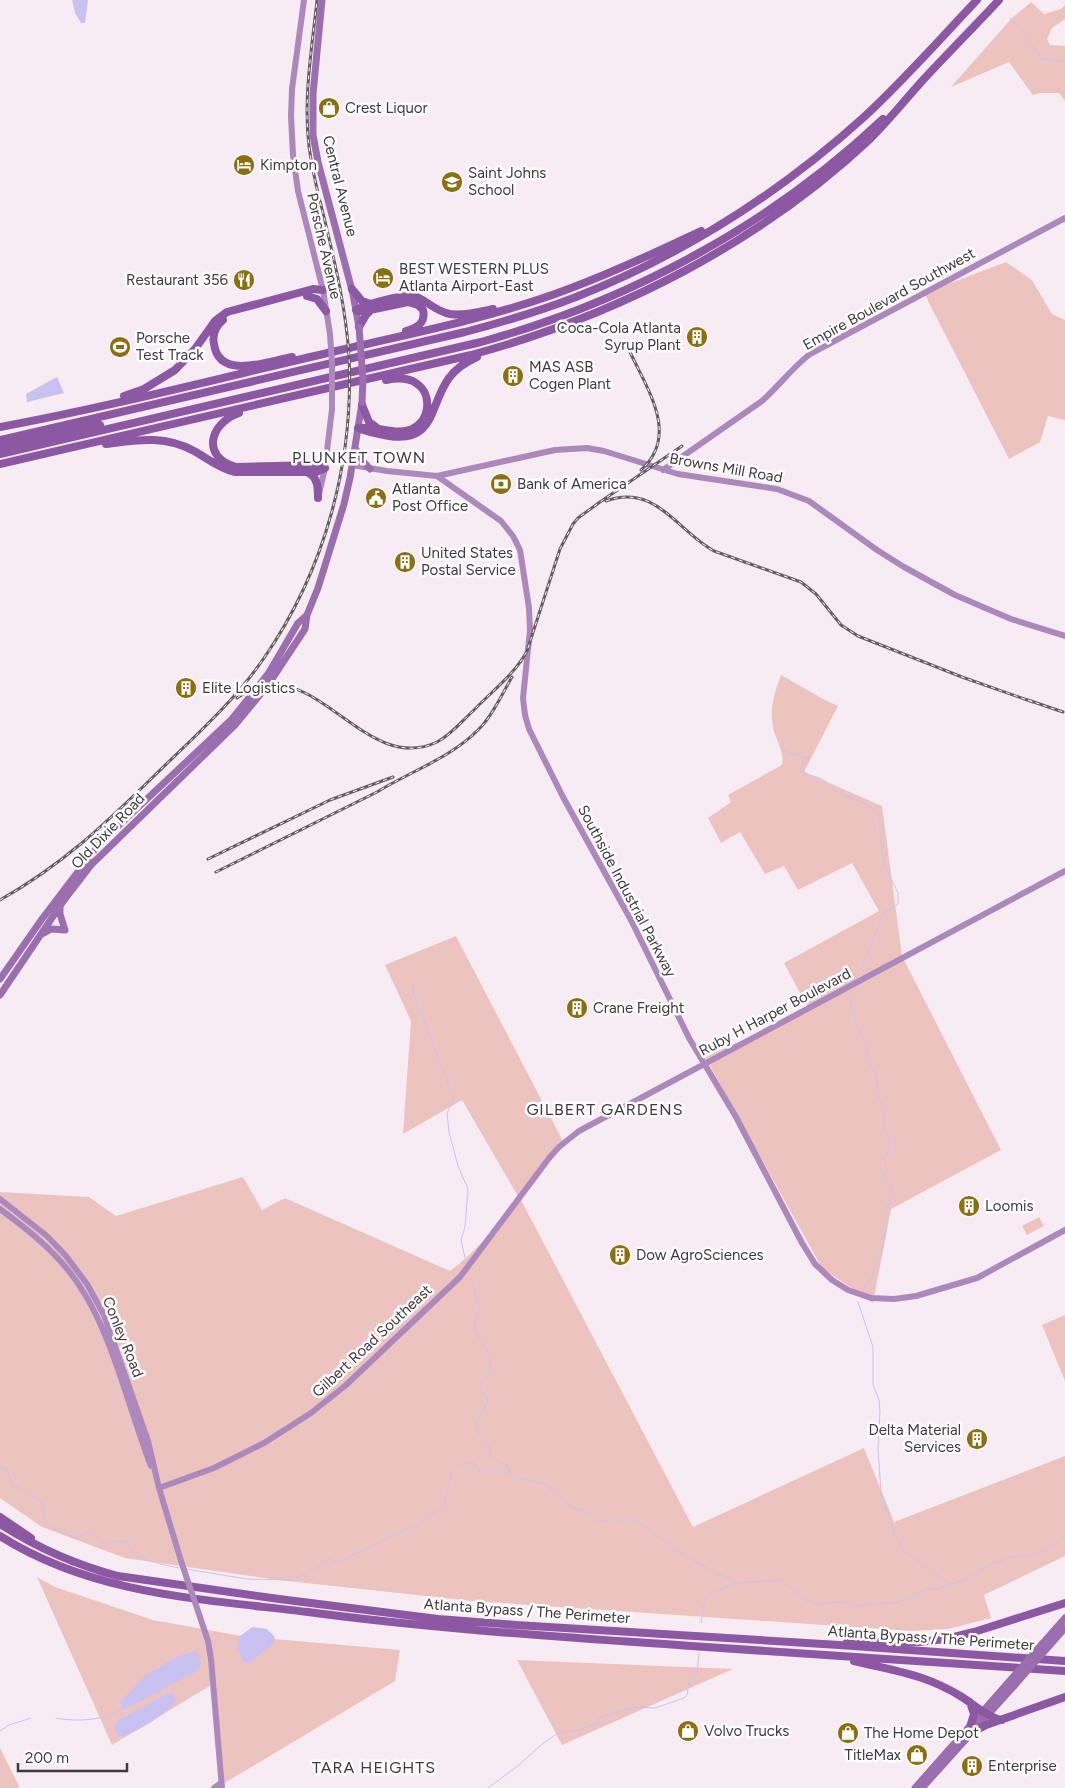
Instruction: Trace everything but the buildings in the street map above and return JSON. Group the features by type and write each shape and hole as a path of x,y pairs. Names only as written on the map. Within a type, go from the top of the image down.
{"highway":[{"path":"0,440 419,344 500,323 576,297 620,278 663,257 782,183 853,126 907,75 977,0"},
{"path":"0,454 481,342 552,319 647,279 721,239 778,204 834,161 881,121 922,81 999,0"},
{"path":"358,428 368,432 398,437 420,432 428,422 444,385 455,371 467,362 504,346 586,318 703,262 743,237 798,198 854,153 883,126 922,81"},
{"path":"0,427 473,320 527,303 620,269 730,217"},
{"path":"0,448 473,339 549,316 636,280 647,279"},
{"path":"50,417 126,396 164,378 186,360 215,322 227,312 313,289 322,290"},
{"path":"352,289 362,301 371,307"},
{"path":"322,290 307,296 232,315 224,319 218,326 214,334 214,344 217,354 228,364 242,367 336,351"},
{"path":"307,296 317,299 326,311"},
{"path":"359,327 371,307 404,297 415,296 444,312 458,315 527,303"},
{"path":"356,310 412,302 421,308 424,314 422,323 416,327 371,343"},
{"path":"0,464 356,383 504,346"},
{"path":"356,383 407,379 417,384 424,392 427,402 426,412 421,423 403,432 378,428 358,428"},
{"path":"270,402 235,414 223,421 216,430 213,440 218,456 226,464 236,467 316,465 325,468"},
{"path":"362,404 369,422 378,428"},
{"path":"67,450 155,439 179,444 226,470 235,472 316,472 325,468"},
{"path":"305,472 316,480 318,498"},
{"path":"0,1517 23,1531 46,1550"},
{"name":"Atlanta Bypass / The Perimeter","path":"0,1524 46,1550 118,1576 367,1611 516,1625 1065,1661"},
{"name":"Atlanta Bypass / The Perimeter","path":"0,1536 25,1551 61,1568 103,1582 227,1602 487,1632 1065,1671"},
{"path":"0,1540 25,1551"},
{"path":"838,1645 850,1640 886,1643 924,1642 946,1639 1065,1603"},
{"path":"1057,1606 1065,1608"},
{"path":"832,1655 917,1675 947,1689 994,1718 1002,1720"},
{"path":"970,1702 974,1714 972,1728 1002,1720 1065,1697"}],"main road":[{"name":"Central Avenue","path":"234,722 268,674 298,623 307,615 338,524 352,465 362,404 363,379 356,310 323,182 313,135 313,94 322,0"},
{"path":"355,448 370,469"},
{"name":"Old Dixie Road","path":"0,995 60,906 91,865 234,722"},
{"name":"Old Dixie Road","path":"0,979 42,919 99,844 234,722"},
{"path":"41,935 49,930 65,930 60,914 60,906"},
{"path":"922,1788 986,1712 1006,1685 1065,1618"},
{"path":"986,1712 1014,1686 1065,1628"},
{"path":"915,1788 972,1728"}],"street":[{"name":"Porsche Avenue","path":"304,0 292,89 293,155 298,192 326,311 332,363 332,409 325,468 318,498"},
{"name":"Empire Boulevard Southwest","path":"663,470 762,401 810,354 1065,218"},
{"name":"Browns Mill Road","path":"352,465 370,469 437,476 571,448 604,451 663,470 694,477 777,489 799,496 818,507 877,550 927,581 1011,619 1065,636"},
{"name":"Southside Industrial Parkway","path":"437,476 501,521 516,542 522,559 529,608 530,630 523,698 529,729 632,922 703,1064 736,1118 809,1255 822,1271 848,1290 859,1295 882,1299 916,1296 962,1283 989,1272 1065,1230"},
{"name":"Ruby H Harper Boulevard","path":"518,1200 550,1157 569,1138 703,1064 1065,871"},
{"name":"Conley Road","path":"0,1199 47,1236 66,1256 87,1284 109,1328 148,1441 159,1488 208,1641 221,1786"},
{"name":"Gilbert Road Southeast","path":"159,1488 203,1472 246,1452 294,1425 334,1395 360,1373 460,1277 518,1200"},
{"name":"Conley Road","path":"0,1208 47,1246 68,1269 87,1297 109,1345 159,1488"},
{"path":"214,1788 221,1786"}],"shaded area":[{"path":"72,0 88,0 85,23 81,23 75,13"},
{"path":"1031,2 1044,14 1061,9 1065,5 1065,19 1052,28 1047,39 1050,45 1065,46 1065,101 1059,93 1033,95 1009,62 951,87 1011,19"},
{"path":"1006,262 1032,280 1052,314 1065,320 1065,420 1048,416 1040,442 1009,459 924,293"},
{"path":"57,377 64,393 27,402 26,394"},
{"path":"781,675 838,706 804,772 882,806 902,956 1001,1150 891,1209 873,1303 822,1268 705,1057 768,1029 808,1008 784,963 879,911 852,863 798,890 784,866 765,874 740,832 721,843 708,818 731,802 728,795 782,765 782,755 772,720 772,707"},
{"path":"456,936 564,1143 520,1198 693,1527 864,1448 894,1522 1065,1456 1065,1556 984,1595 991,1618 948,1629 911,1631 472,1601 278,1580 125,1558 42,1527 0,1498 0,1192 89,1197 116,1216 243,1177 262,1210 285,1198 450,1271 479,1246 503,1218 519,1198 462,1100 403,1134 411,1021 385,965"},
{"path":"1039,1217 1044,1226 1027,1235 1022,1226"},
{"path":"1065,1315 1065,1381 1042,1325"},
{"path":"37,1577 55,1587 153,1620 241,1636 400,1650 395,1681 223,1784 213,1684 112,1745"},
{"path":"252,1627 267,1629 275,1637 273,1644 249,1663 243,1661 237,1649 239,1637"},
{"path":"195,1651 200,1656 201,1665 197,1671 126,1709 122,1709 121,1701 145,1676 176,1657"},
{"path":"517,1660 733,1669 562,1745"},
{"path":"168,1693 172,1693 177,1699 161,1716 122,1737 116,1734 115,1726 117,1721"},
{"path":"0,1748 20,1788 0,1788"}],"waterway":[{"path":"1010,18 1042,59 1065,61"},
{"path":"782,750 807,758 801,769 804,772 824,780 843,795 866,804 878,815 884,864 898,893 898,904 884,912 862,967 847,983"},
{"path":"417,981 412,988 415,998 453,1096 453,1101 447,1113 449,1132 458,1166 468,1189 465,1227 461,1240 466,1262"},
{"path":"850,996 853,1015 866,1045 868,1061 876,1075 879,1097 885,1112 883,1128 890,1142 888,1153 881,1161 880,1166 893,1195 886,1209 886,1231 882,1252 872,1277 864,1288"},
{"path":"471,1277 479,1311 474,1327 490,1355 490,1372 480,1385 488,1402 476,1424 478,1433 487,1442 493,1459 507,1465 511,1474"},
{"path":"858,1302 873,1347 873,1385 879,1400 878,1449 881,1492 885,1508 894,1534 905,1552 949,1583"},
{"path":"186,1569 247,1579 292,1580 312,1571 329,1559 338,1562 425,1521 443,1507 452,1471 461,1464 473,1462 480,1472 503,1471 518,1478 545,1484 571,1507 587,1512 597,1522 629,1519 637,1521 675,1549 736,1583"},
{"path":"0,1468 7,1469 12,1484 39,1499 43,1506 44,1521 49,1526 73,1538 91,1531 96,1538 105,1543 116,1541 128,1543 132,1553 136,1556 180,1568"},
{"path":"701,1623 706,1599 713,1592 736,1583 779,1580 788,1585 805,1600 815,1604 842,1602 858,1606 895,1603 911,1598 925,1589 936,1589 961,1581 994,1563 1015,1556 1031,1556 1065,1538"},
{"path":"488,1788 558,1733 580,1730 597,1724 599,1718 634,1707 655,1708 684,1698 687,1695 689,1681 697,1674 699,1653"},
{"path":"56,1718 72,1720 99,1718 122,1708"},
{"path":"0,1731 9,1725 31,1718"}],"railway":[{"path":"0,900 43,873 100,828 198,734 240,690 264,658 285,624 304,589 319,552 331,514 346,436 349,356 343,303 313,173 307,128 309,73 317,0"},
{"path":"630,352 651,396 659,427 658,442 652,456 641,470"},
{"path":"237,698 264,686 289,687 313,697 360,729 385,743 410,748 437,742 456,728 503,682 527,651 560,549 573,524 600,502 682,446"},
{"path":"606,501 623,497 639,498 652,504 714,551 801,582 816,594 841,625 858,636 962,677 1033,702"},
{"path":"216,872 377,792 456,748 484,723 512,677"},
{"path":"1028,700 1063,712"},
{"path":"208,859 330,800 393,777"}],"place":[{"name":"Crest Liquor","path":"329,108"},
{"name":"Kimpton","path":"244,165"},
{"name":"Saint Johns School","path":"452,182"},
{"name":"BEST WESTERN PLUS Atlanta Airport-East","path":"383,278"},
{"name":"Restaurant 356","path":"244,280"},
{"name":"Coca-Cola Atlanta Syrup Plant","path":"697,337"},
{"name":"Porsche Test Track","path":"120,347"},
{"name":"MAS ASB Cogen Plant","path":"513,376"},
{"name":"Bank of America","path":"501,484"},
{"name":"Atlanta Post Office","path":"376,498"},
{"name":"United States Postal Service","path":"405,562"},
{"name":"Elite Logistics","path":"186,688"},
{"name":"Crane Freight","path":"577,1008"},
{"name":"Loomis","path":"969,1206"},
{"name":"Dow AgroSciences","path":"620,1255"},
{"name":"Delta Material Services","path":"977,1439"},
{"name":"Volvo Trucks","path":"688,1731"},
{"name":"The Home Depot","path":"848,1733"},
{"name":"TitleMax","path":"917,1755"},
{"name":"Enterprise","path":"972,1766"}],"district":[{"name":"PLUNKET TOWN","path":"359,457"},
{"name":"GILBERT GARDENS","path":"605,1109"},
{"name":"TARA HEIGHTS","path":"374,1767"}]}
